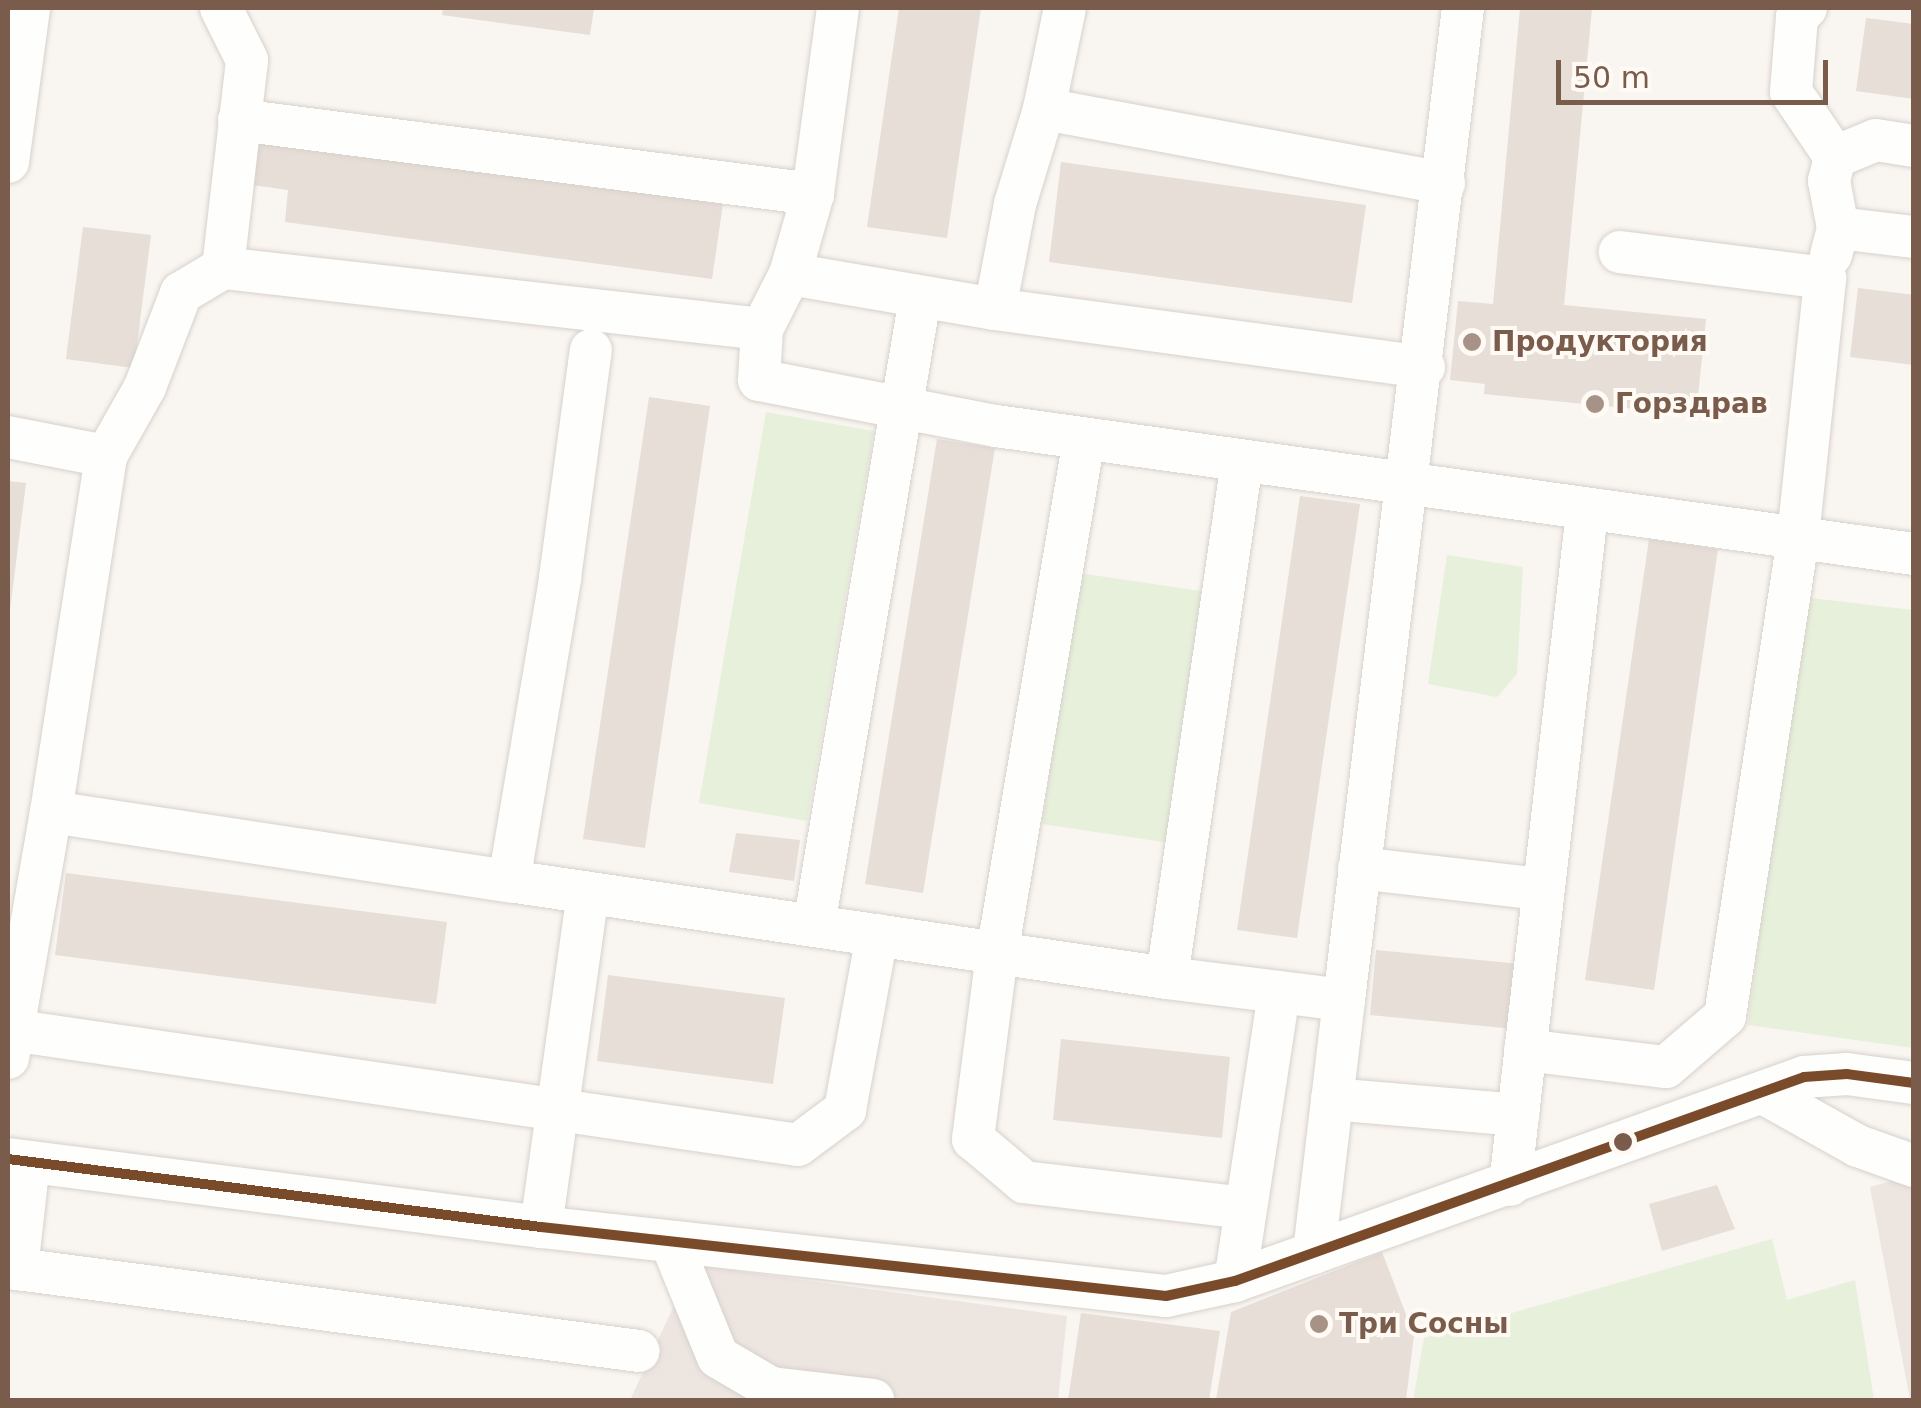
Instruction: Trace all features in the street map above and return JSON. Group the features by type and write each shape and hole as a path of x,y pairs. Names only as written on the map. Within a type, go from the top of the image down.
{"street":[{"path":"8,162 28,8"},
{"path":"221,8 247,60 223,268"},
{"path":"838,8 813,194 790,274 762,329 760,380 1084,439 1587,512 1914,554"},
{"path":"995,309 1015,204 1044,109 1065,8"},
{"path":"1314,1253 1404,485 1424,367 1463,8"},
{"path":"1806,8 1798,16 1791,92 1835,157"},
{"path":"1044,109 1444,183"},
{"path":"239,120 813,194"},
{"path":"1835,157 1876,140 1914,146"},
{"path":"1526,1050 1666,1066 1725,1016 1798,537 1825,278 1838,228 1828,181 1835,157"},
{"path":"1838,228 1914,238"},
{"path":"1620,252 1825,278"},
{"path":"762,329 223,268 180,292 145,387 106,456 51,812 9,1044 557,1108 798,1145 846,1110 877,935"},
{"path":"790,274 920,298 1424,367"},
{"path":"814,925 920,298"},
{"path":"509,881 560,578 591,350"},
{"path":"8,437 106,456"},
{"path":"1084,439 997,954 974,1139 1024,1182 1244,1208"},
{"path":"1167,978 1242,462"},
{"path":"1510,1185 1540,889 1587,512"},
{"path":"51,812 997,954 1344,1000"},
{"path":"1358,868 1540,889"},
{"path":"540,1227 588,894"},
{"path":"1235,1282 1279,992"},
{"path":"639,1350 12,1269 18,1160 540,1227 1166,1296 1235,1282 1804,1078 1847,1074 1914,1083"},
{"path":"1763,1092 1858,1146 1914,1166"},
{"path":"1332,1099 1518,1114"},
{"path":"671,1242 718,1357 771,1388 820,1397 873,1400"}],"shaded area":[{"path":"1913,1175 1913,1400 1910,1400 1870,1187"},
{"path":"693,1265 1067,1316 1058,1400 630,1400"}],"green space":[{"path":"766,412 874,431 807,821 699,803"},
{"path":"1447,555 1523,567 1517,674 1497,697 1428,684"},
{"path":"1079,573 1207,592 1170,843 1042,824"},
{"path":"1802,597 1913,610 1913,1048 1748,1025"},
{"path":"1772,1239 1787,1300 1855,1280 1874,1400 1413,1400 1424,1338"}],"building":[{"path":"443,8 594,8 590,35 442,15"},
{"path":"899,8 981,8 947,238 867,227"},
{"path":"1520,8 1592,8 1564,305 1706,319 1696,415 1484,394 1485,384 1450,380 1458,301 1493,304"},
{"path":"1866,18 1914,24 1914,99 1856,91"},
{"path":"252,139 723,204 712,279 285,222 288,190 246,184"},
{"path":"1061,162 1366,205 1352,303 1049,262"},
{"path":"83,227 151,235 134,368 66,359"},
{"path":"1858,288 1914,295 1914,365 1850,357"},
{"path":"649,397 710,406 645,848 583,839"},
{"path":"937,439 995,448 923,893 865,884"},
{"path":"8,481 26,483 10,610 8,610"},
{"path":"1300,496 1360,504 1297,938 1237,930"},
{"path":"1649,539 1718,549 1654,990 1585,980"},
{"path":"736,833 800,840 794,881 729,872"},
{"path":"66,873 447,922 436,1004 55,955"},
{"path":"1376,950 1520,964 1514,1029 1370,1015"},
{"path":"608,975 785,998 773,1084 597,1061"},
{"path":"1061,1039 1230,1057 1222,1138 1053,1120"},
{"path":"1717,1185 1735,1229 1662,1251 1649,1204"},
{"name":"Три Сосны","path":"1382,1252 1414,1335 1406,1400 1216,1400 1231,1312"},
{"path":"1081,1313 1220,1331 1209,1400 1068,1400"}],"transit line":[{"path":"8,1159 541,1227 1166,1296 1235,1281 1804,1077 1847,1074 1914,1083"}],"place":[{"name":"Продуктория","path":"1472,342"},
{"name":"Горздрав","path":"1595,404"},
{"name":"Три Сосны","path":"1319,1324"}]}
